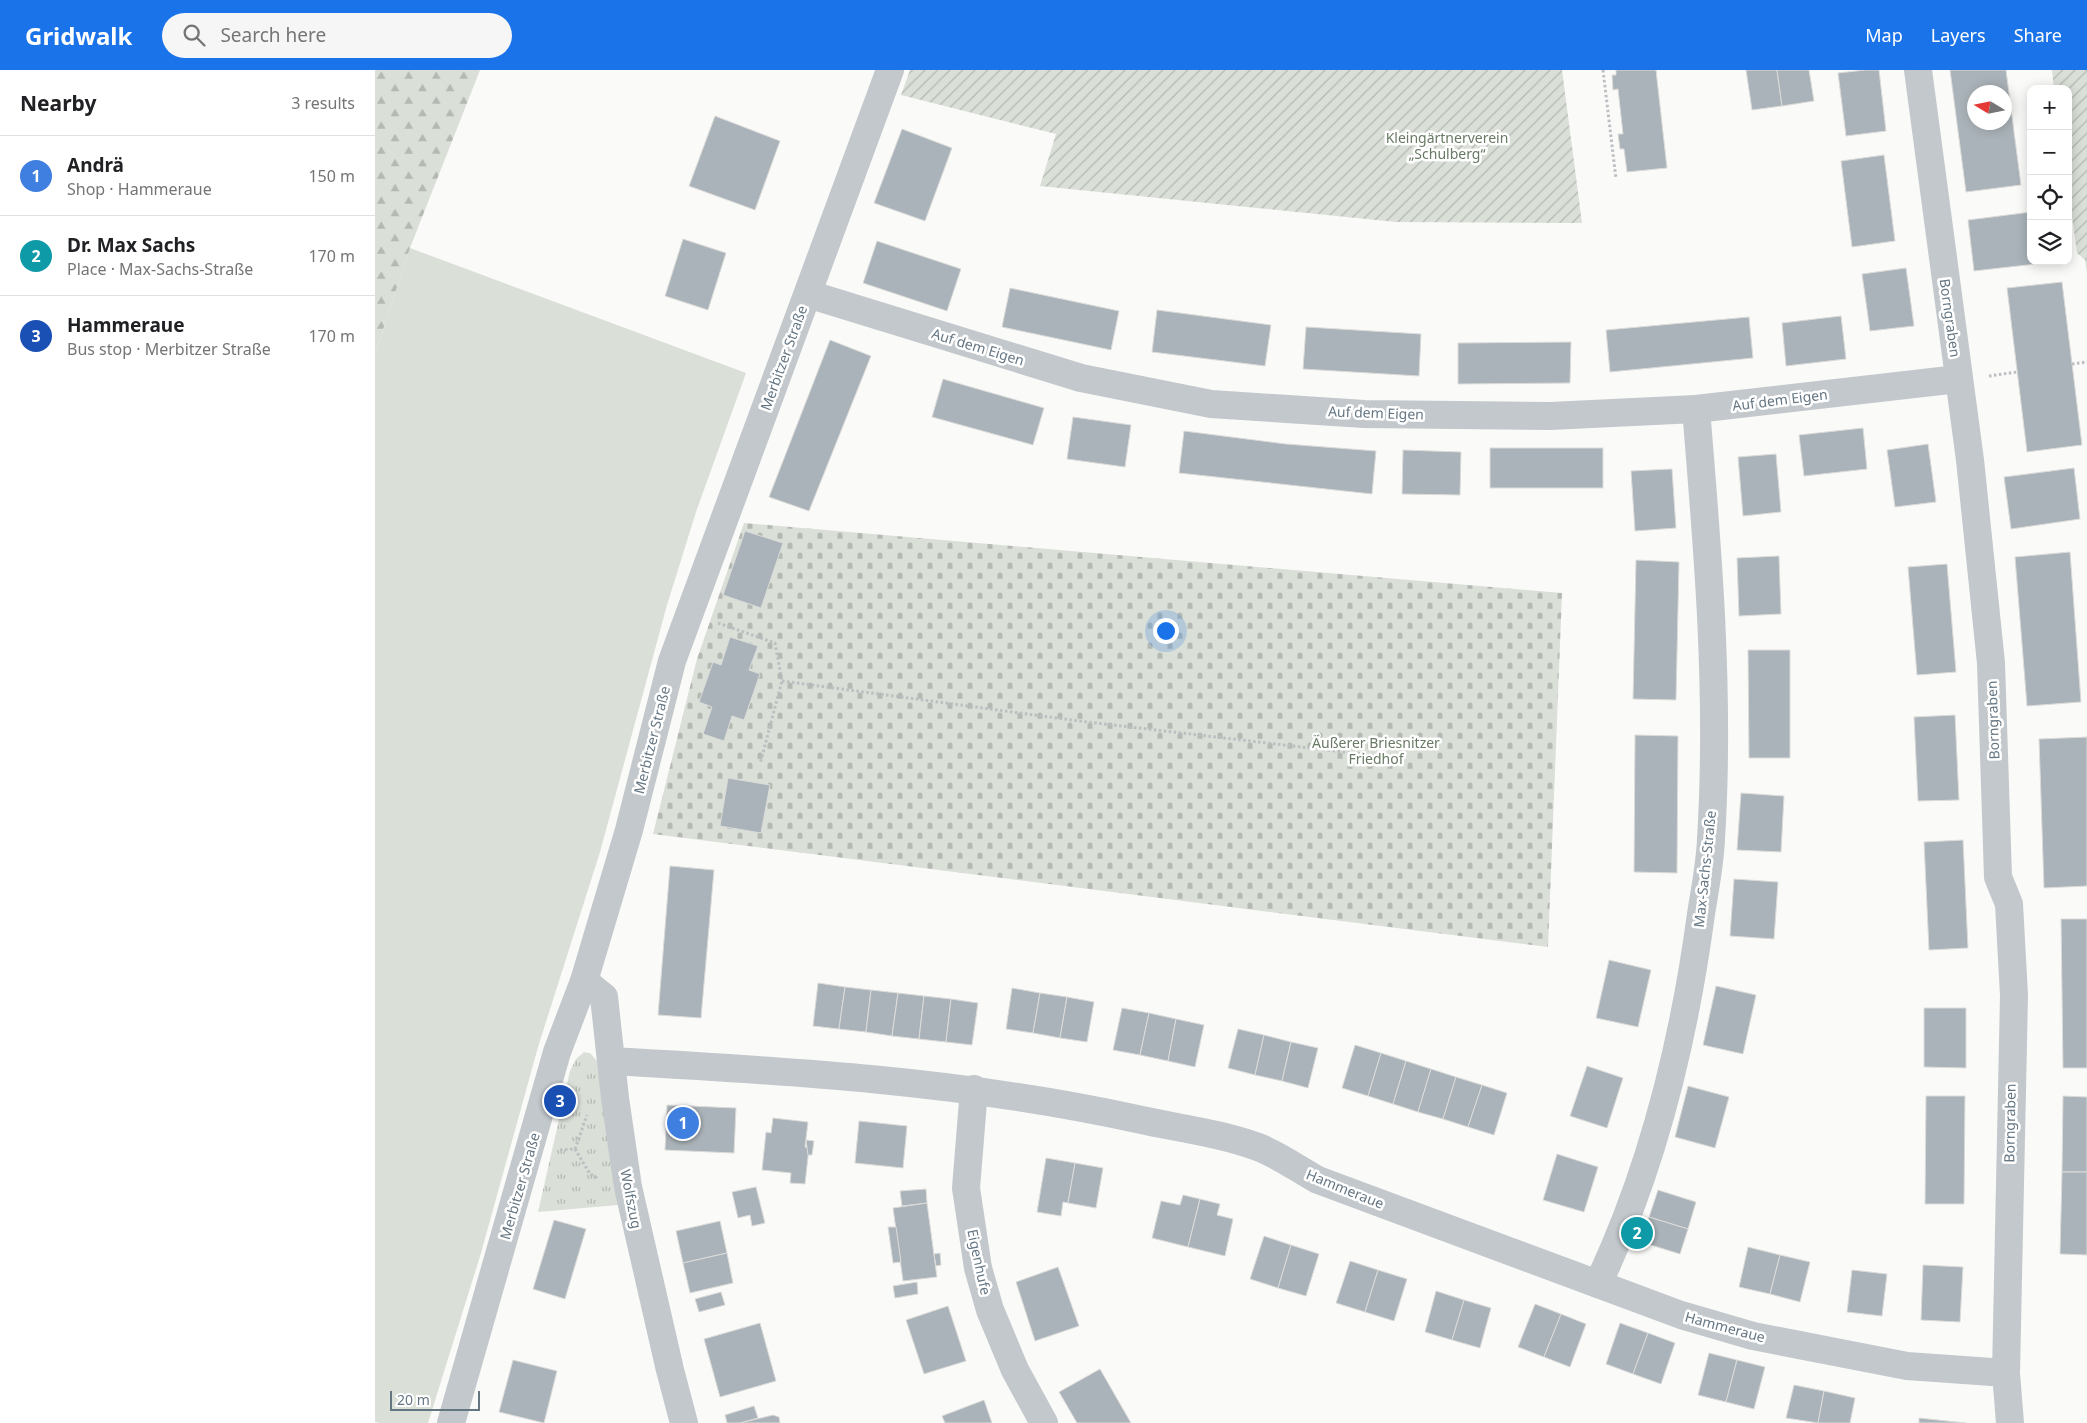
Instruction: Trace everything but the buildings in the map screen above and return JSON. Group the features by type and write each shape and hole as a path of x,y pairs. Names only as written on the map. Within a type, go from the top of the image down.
{"street":[{"name":"Merbitzer Straße","path":"451,1423 557,1052 584,980 629,830 672,661 890,70"},
{"name":"Borngraben","path":"1918,70 1970,460 1991,663 1998,877 2009,904 2014,995 2006,1372 2010,1423"},
{"name":"Auf dem Eigen","path":"808,294 1081,378 1211,404 1404,414 1550,416 1696,409 1958,379"},
{"name":"Max-Sachs-Straße","path":"1599,1284 1617,1246 1655,1141 1692,982 1711,840 1714,667 1706,524 1696,409"},
{"name":"Wolfszug","path":"584,980 604,997 613,1061 615,1098 628,1187 670,1370 685,1423"},
{"name":"Hammeraue","path":"613,1061 810,1072 973,1089 1109,1113 1259,1148 1318,1180 1681,1315 1753,1336 1907,1366 2006,1372"},
{"name":"Eigenhufe","path":"973,1089 966,1188 978,1268 990,1310 1015,1370 1044,1423"}],"path":[{"path":"1603,70 1616,180"},
{"path":"2072,364 2087,362"},
{"path":"689,613 775,643 782,681 760,764"},
{"path":"782,681 1079,721 1378,756"},
{"path":"530,1151 575,1149 585,1118 596,1103 615,1098"}],"green space":[{"path":"375,70 480,70 410,248 375,354"},
{"name":"Kleingärtnerverein „Schulberg“","path":"910,70 1562,70 1582,223 1396,222 1040,186 1056,134 901,95"},
{"path":"2052,70 2087,70 2087,272 2085,260 2077,253 2072,217 2072,85 2054,85"},
{"path":"410,248 746,373 696,512 667,605 600,852 538,1047 481,1253 428,1423 380,1423 375,1422 375,354"},
{"name":"Äußerer Briesnitzer Friedhof","path":"744,523 1562,593 1548,947 653,834 697,659"},
{"path":"584,1052 591,1054 597,1061 618,1205 538,1212 570,1071 576,1059"}],"place":[{"name":"Hammeraue","path":"560,1101"},
{"name":"Andrä","path":"683,1123"},
{"name":"Dr. Max Sachs","path":"1637,1233"}]}
